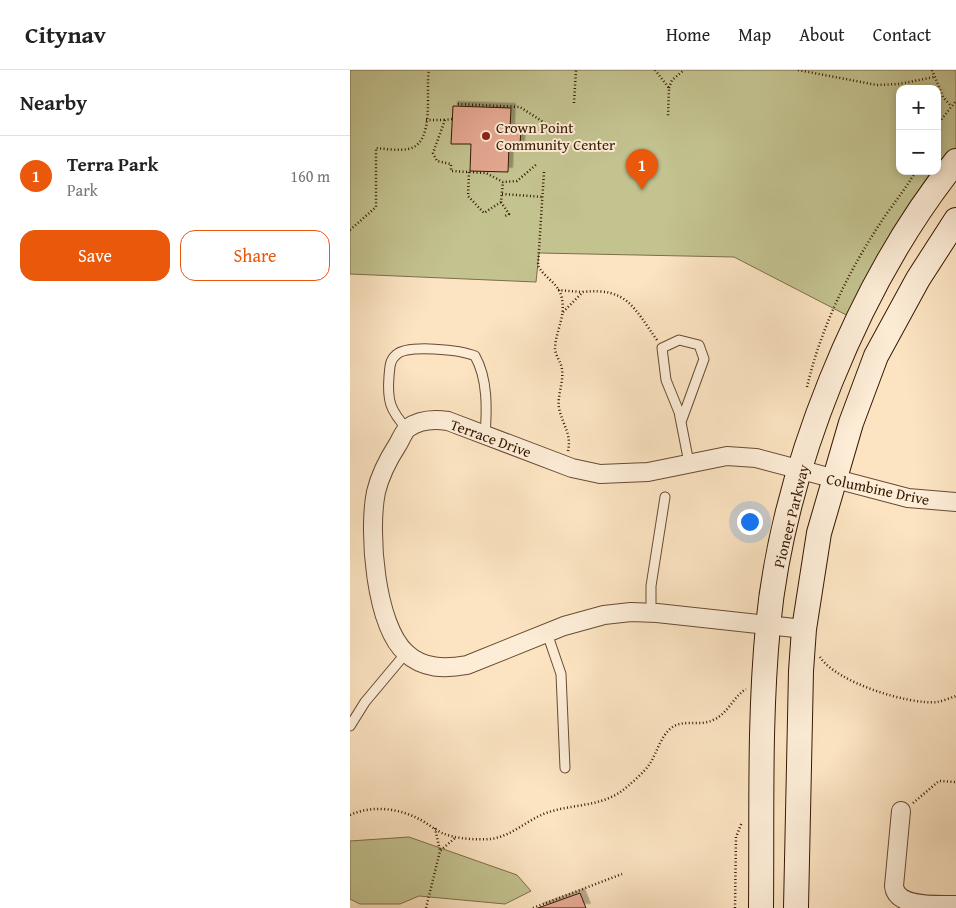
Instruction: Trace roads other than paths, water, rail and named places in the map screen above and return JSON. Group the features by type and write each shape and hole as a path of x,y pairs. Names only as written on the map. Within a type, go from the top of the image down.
{"street":[{"name":"Pioneer Parkway","path":"761,908 763,705 768,625 783,535 812,434 845,346 888,262 934,190 956,161"},
{"path":"796,908 801,671 804,629 820,533 851,423 876,356 918,278 956,220"},
{"name":"Terrace Drive","path":"407,428 419,423 436,420 448,421 563,464 600,474 616,475 648,472 727,456 756,458 801,471"},
{"path":"407,428 389,458 377,491 372,526 378,582 384,609 394,637 406,653 418,662 435,667 450,668 467,665 577,622 604,615 651,613 804,629"},
{"name":"Columbine Drive","path":"801,471 908,498 956,502"},
{"path":"901,811 894,886 897,897 903,902 911,904 956,905"}],"lane":[{"path":"681,422 704,359 699,345 679,340 662,348 666,380 681,422 689,463"},
{"path":"407,428 390,406 387,396 390,362 397,354 407,350 461,351 475,356 480,366 487,410 486,435"},
{"path":"651,613 651,586 665,497"},
{"path":"548,633 561,674 565,768"},
{"path":"350,726 365,702 406,653"}],"place":[{"name":"Crown Point Community Center","path":"486,136"},
{"name":"Terra Park","path":"642,190"}]}
